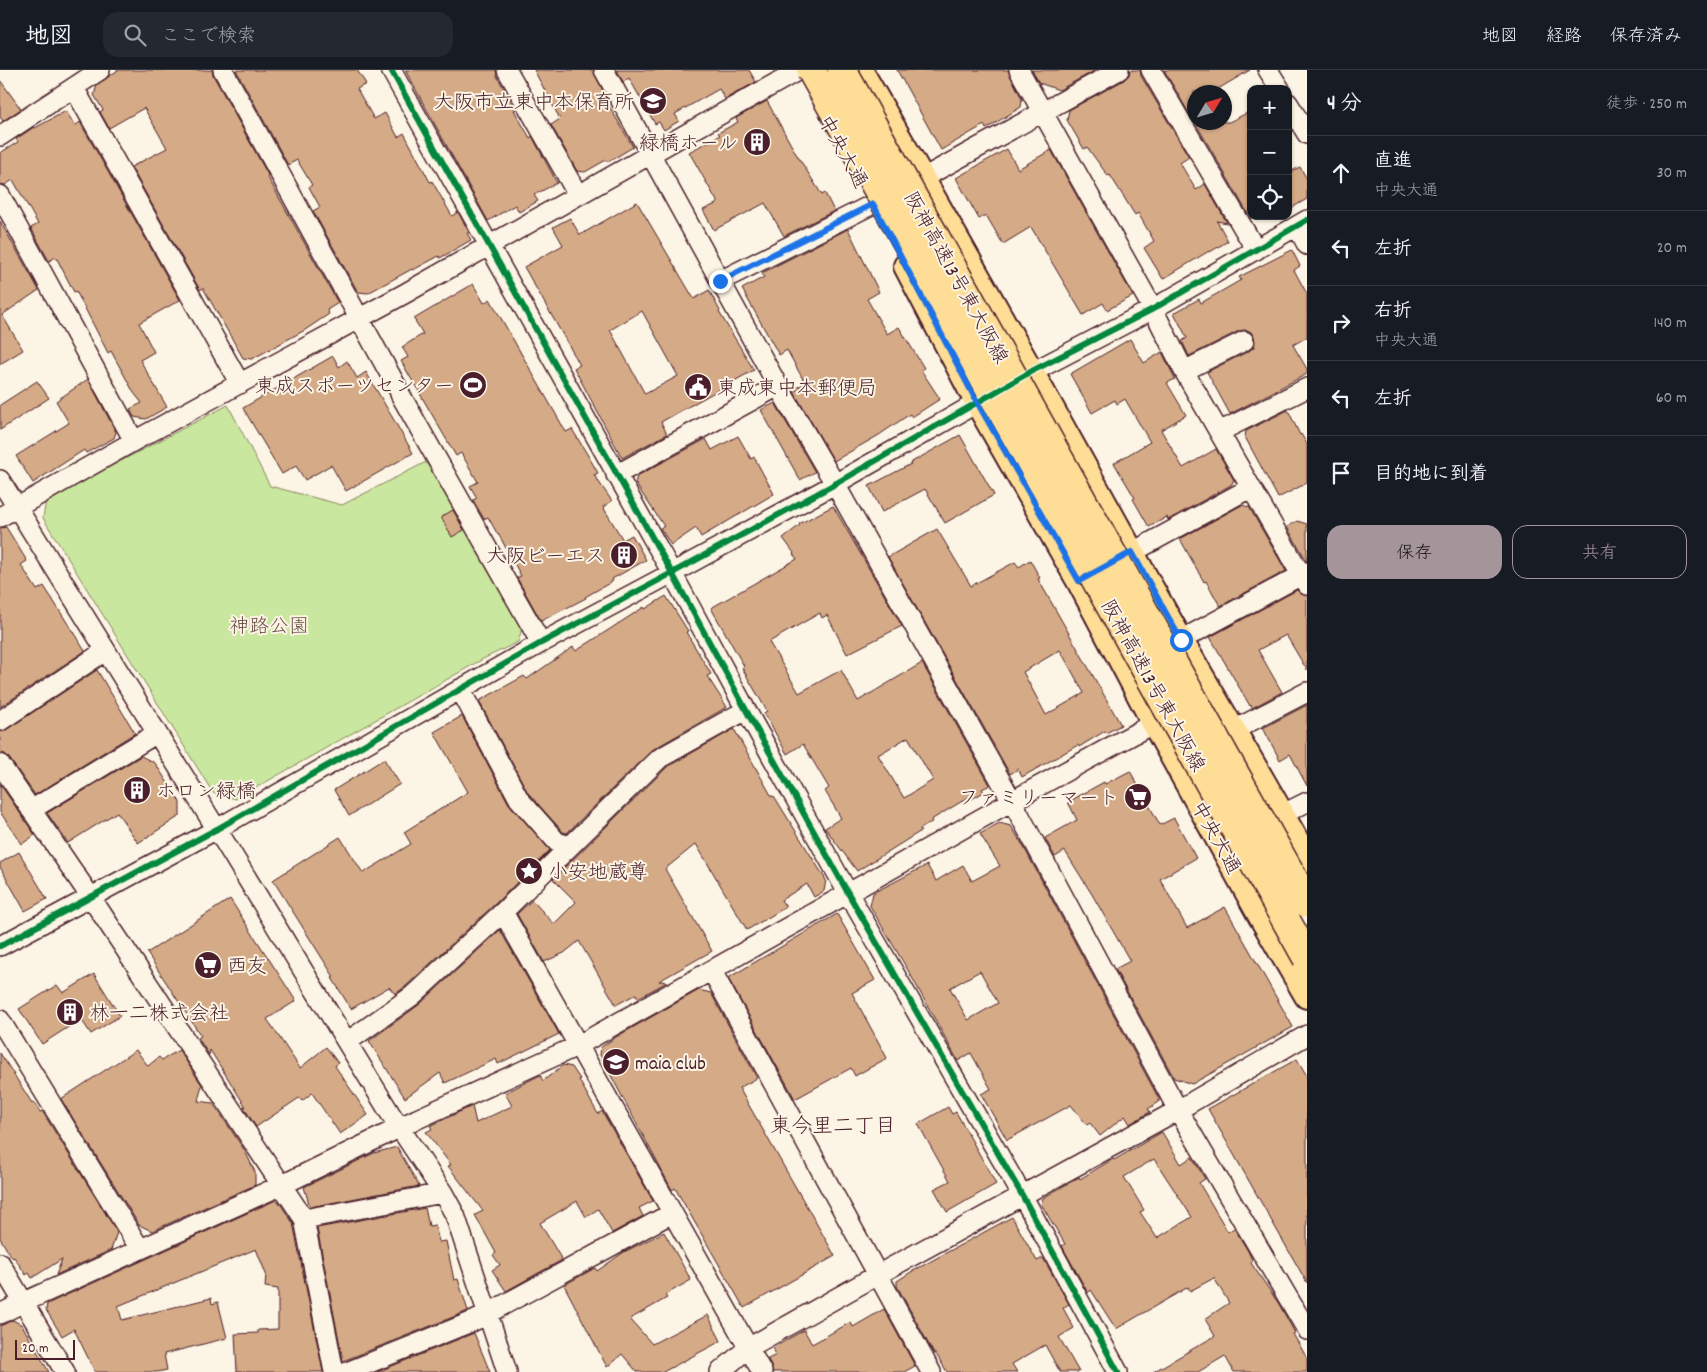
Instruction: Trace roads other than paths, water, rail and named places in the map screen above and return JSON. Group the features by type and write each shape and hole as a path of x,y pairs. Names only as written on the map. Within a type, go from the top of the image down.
{"highway":[{"name":"阪神高速13号東大阪線","path":"811,70 1307,958"},
{"name":"阪神高速13号東大阪線","path":"842,70 1307,903"}],"main road":[{"name":"中央大通","path":"799,70 873,204 977,402 1079,581 1154,723 1261,917 1307,996"},
{"path":"860,70 1032,371 1181,640 1283,814 1307,860"}],"street":[{"path":"0,136 100,70"},
{"path":"224,70 399,391 541,643"},
{"path":"390,70 672,573 848,893 1022,1195 1118,1372"},
{"path":"507,70 578,195"},
{"path":"604,70 778,386 835,484 1012,801 1178,1110 1307,1330"},
{"path":"0,517 134,441 360,319 799,70"},
{"path":"1018,70 1153,309 1184,371 1250,488 1305,577 1181,640"},
{"path":"923,178 1119,70"},
{"path":"1151,70 1256,250"},
{"path":"1268,70 1277,85"},
{"path":"74,88 240,384"},
{"path":"1292,110 1307,134"},
{"path":"0,195 134,441"},
{"path":"720,281 873,204"},
{"path":"0,946 217,829 541,643 835,484 1032,371 1153,309 1302,223 1307,245"},
{"path":"1184,371 1244,341"},
{"path":"616,475 778,386"},
{"path":"1219,432 1307,388"},
{"path":"0,480 400,1128 443,1193 455,1215 507,1372"},
{"path":"1079,581 1250,488"},
{"path":"0,721 106,651"},
{"path":"460,689 519,799 557,842 570,846"},
{"path":"1234,730 1307,692"},
{"path":"347,1042 412,996 503,912 660,758 746,710"},
{"path":"0,1314 577,1046 1154,723"},
{"path":"31,810 157,733"},
{"path":"0,764 90,896 304,1219 334,1372"},
{"path":"1283,814 1307,802"},
{"path":"503,912 762,1372"},
{"path":"712,971 931,1372"},
{"path":"0,1020 140,1249"},
{"path":"720,1372 748,1348 1178,1110 1307,1036"},
{"path":"304,1219 443,1193"},
{"path":"346,1372 488,1314 672,1212"},
{"path":"0,1264 65,1372"}],"place":[{"name":"大阪市立東中本保育所","path":"653,101"},
{"name":"緑橋ホール","path":"757,142"},
{"name":"東成スポーツセンター","path":"473,385"},
{"name":"東成東中本郵便局","path":"698,387"},
{"name":"大阪ビーエス","path":"624,555"},
{"name":"ホロン緑橋","path":"137,790"},
{"name":"ファミリーマート","path":"1138,797"},
{"name":"小安地蔵尊","path":"529,871"},
{"name":"西友","path":"208,965"},
{"name":"林一二株式会社","path":"70,1012"},
{"name":"maia club","path":"616,1062"}],"district":[{"name":"東今里二丁目","path":"833,1125"}],"park label":[{"name":"神路公園","path":"269,625"}]}
